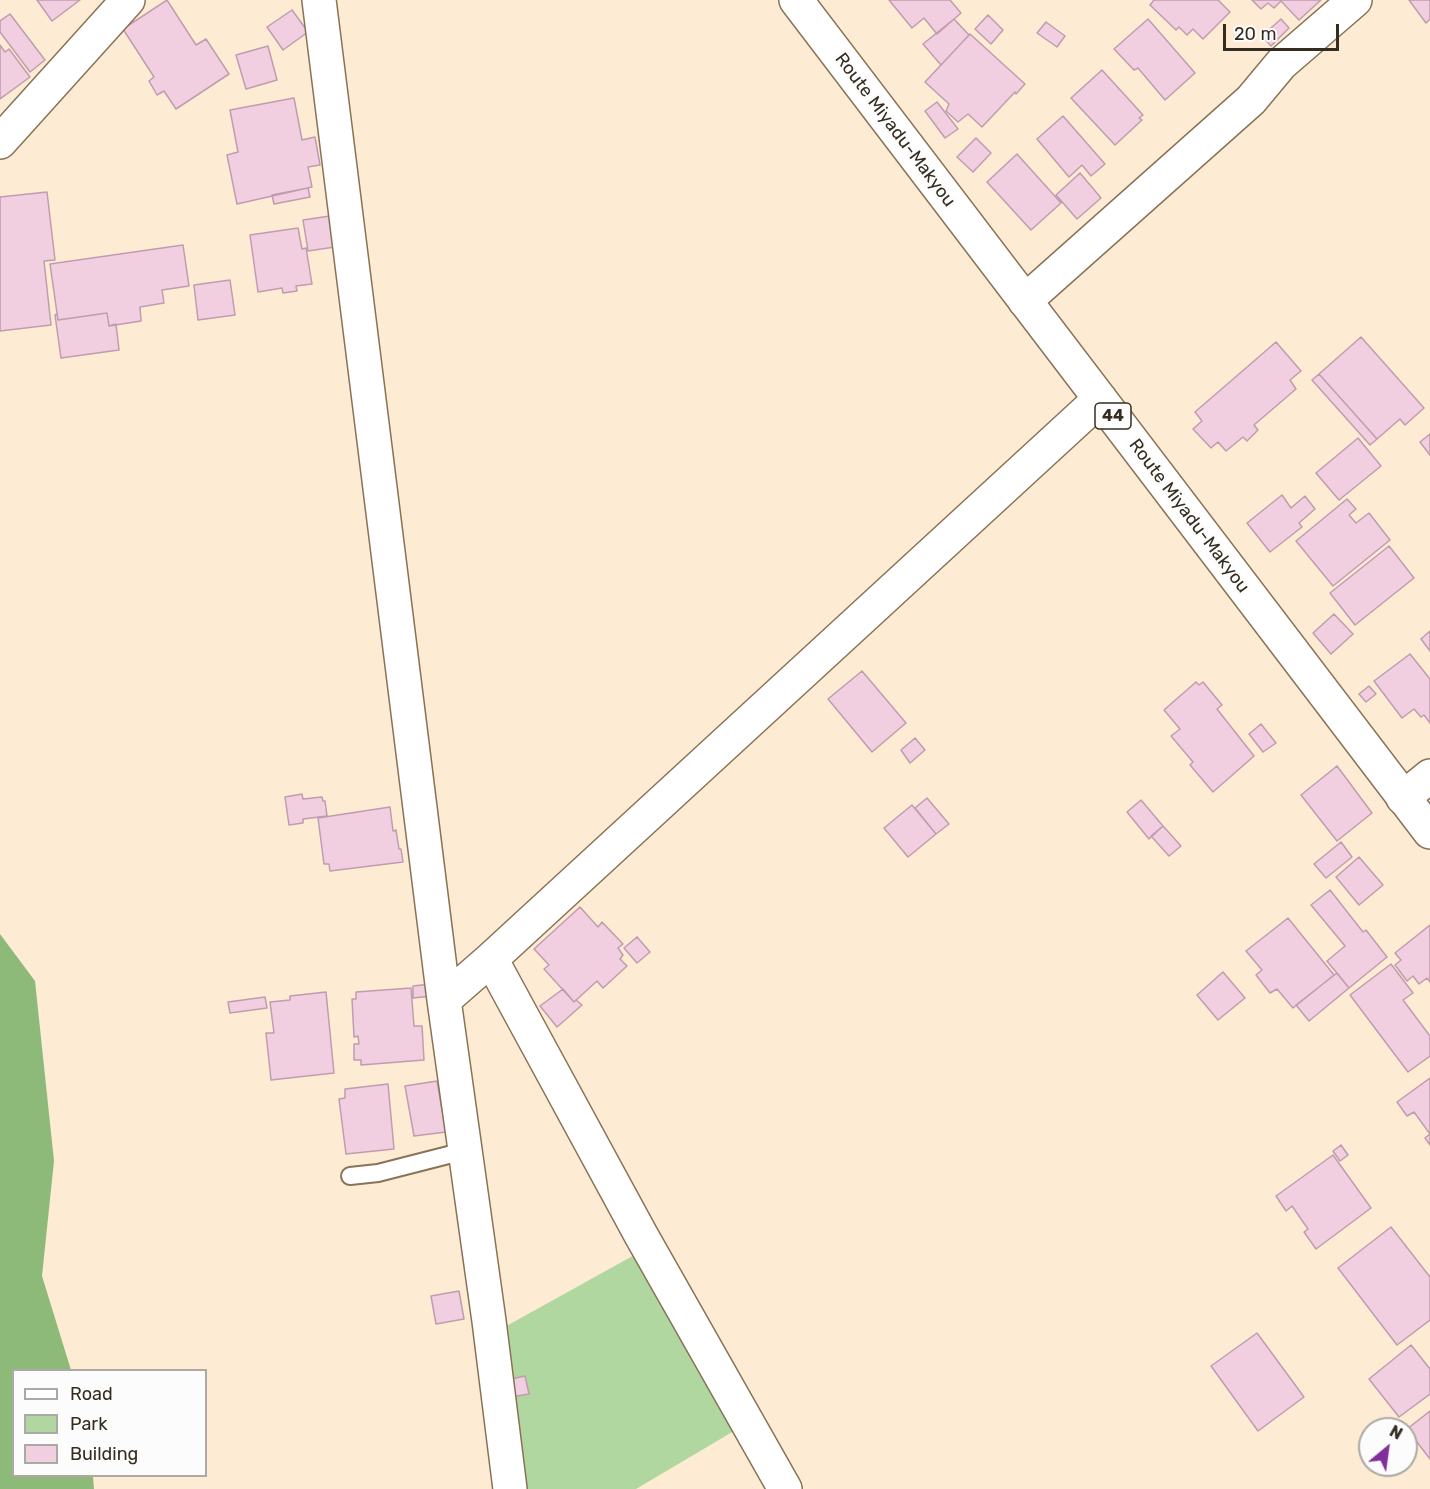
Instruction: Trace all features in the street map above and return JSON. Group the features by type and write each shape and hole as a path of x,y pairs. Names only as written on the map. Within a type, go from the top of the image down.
{"street":[{"path":"0,142 128,0"},
{"path":"319,0 444,1000 510,1489"},
{"name":"Route Miyadu-Makyou","path":"796,0 1430,832"},
{"path":"1026,301 1251,100 1281,64 1355,0"},
{"path":"444,1000 1100,399"},
{"path":"1403,798 1430,776"},
{"path":"491,959 641,1235 785,1489"}],"lane":[{"path":"350,1176 378,1173 464,1151"}],"green space":[{"path":"0,934 35,981 54,1161 42,1276 71,1369 12,1369 12,1477 93,1477 94,1489 0,1489"},
{"path":"638,1253 734,1431 636,1489 522,1489 501,1329"}],"building":[{"path":"37,0 80,0 52,21"},
{"path":"167,0 196,45 206,39 229,74 176,109 164,91 157,95 149,81 154,77 123,29"},
{"path":"889,0 950,0 961,13 937,34 924,18 912,28"},
{"path":"1154,0 1218,0 1230,12 1203,39 1193,29 1187,35 1179,27 1176,30 1150,5"},
{"path":"1252,0 1321,0 1299,20 1281,1 1274,8 1268,3 1261,9"},
{"path":"1409,0 1430,0 1430,19 1426,23"},
{"path":"292,10 308,32 283,50 267,27"},
{"path":"10,14 45,60 30,72 0,32 0,21"},
{"path":"988,15 1003,30 991,44 975,29"},
{"path":"954,19 969,35 941,65 923,44"},
{"path":"1148,19 1195,73 1165,100 1138,68 1134,70 1114,49"},
{"path":"1281,19 1289,28 1271,46 1262,36"},
{"path":"1046,22 1065,36 1057,47 1037,33"},
{"path":"970,34 1025,84 982,127 968,114 958,122 946,111 949,104 925,82"},
{"path":"0,45 5,52 9,49 30,77 0,99"},
{"path":"268,46 277,80 246,89 236,55"},
{"path":"1102,70 1143,115 1139,118 1142,120 1115,145 1071,98"},
{"path":"294,98 302,140 315,137 320,165 308,167 312,187 237,204 227,155 238,152 230,110"},
{"path":"937,102 958,129 945,138 925,111"},
{"path":"1063,116 1105,164 1091,176 1082,165 1069,177 1037,139"},
{"path":"976,138 991,153 973,172 957,157"},
{"path":"1017,154 1061,203 1031,230 987,182"},
{"path":"1080,173 1101,198 1077,219 1056,195"},
{"path":"308,188 310,197 274,204 272,195"},
{"path":"47,192 55,260 44,261 51,325 0,331 0,197"},
{"path":"330,216 335,247 308,251 303,220"},
{"path":"298,228 302,249 306,248 312,284 296,286 297,291 283,293 282,288 258,292 250,235"},
{"path":"183,245 189,286 162,290 164,303 140,307 141,321 109,326 107,313 58,320 50,264"},
{"path":"230,280 235,315 198,320 194,285"},
{"path":"107,313 109,326 116,324 119,350 61,358 55,315 57,314 58,320"},
{"path":"1361,337 1424,408 1405,425 1400,419 1377,439 1319,374"},
{"path":"1276,342 1301,371 1290,380 1296,389 1254,425 1258,430 1247,441 1243,437 1226,451 1218,442 1211,448 1193,429 1202,421 1195,412"},
{"path":"1319,374 1377,439 1370,445 1312,380"},
{"path":"1430,434 1430,455 1420,442"},
{"path":"1358,438 1381,466 1339,500 1316,473"},
{"path":"1282,495 1291,508 1305,496 1315,509 1299,523 1302,527 1270,552 1247,523"},
{"path":"1347,499 1356,509 1349,515 1356,523 1369,513 1390,540 1333,586 1296,541"},
{"path":"1389,546 1414,578 1355,625 1330,593"},
{"path":"1334,614 1353,634 1331,654 1313,633"},
{"path":"1430,631 1430,651 1421,639"},
{"path":"1410,654 1430,679 1430,723 1424,715 1421,717 1414,709 1402,718 1374,681"},
{"path":"862,671 906,723 872,752 828,699"},
{"path":"1196,682 1199,685 1203,682 1222,705 1217,709 1254,756 1213,792 1190,765 1193,762 1171,736 1180,729 1164,710"},
{"path":"1369,686 1376,694 1366,702 1359,694"},
{"path":"1261,724 1276,743 1263,752 1249,734"},
{"path":"915,738 925,750 910,763 901,750"},
{"path":"1337,766 1372,813 1337,841 1301,795"},
{"path":"302,794 303,799 322,797 325,801 327,816 303,819 303,823 289,825 285,797"},
{"path":"927,798 949,824 936,834 915,808"},
{"path":"1141,800 1163,826 1149,839 1127,812"},
{"path":"912,805 936,834 908,857 884,828"},
{"path":"390,807 393,831 396,830 403,862 330,871 329,864 324,864 318,818"},
{"path":"1163,826 1181,846 1169,856 1151,836"},
{"path":"1341,842 1352,857 1326,878 1314,864"},
{"path":"1359,857 1383,885 1359,905 1336,877"},
{"path":"1330,890 1363,932 1366,930 1387,957 1349,988 1327,961 1345,946 1311,905"},
{"path":"580,907 598,927 602,922 623,944 618,948 623,955 620,959 627,966 603,988 597,981 574,1002 544,969 549,965 534,949"},
{"path":"1288,918 1334,975 1293,1008 1277,989 1270,993 1256,975 1262,970 1246,951"},
{"path":"1430,925 1430,982 1427,978 1419,984 1413,976 1407,981 1395,965 1401,960 1395,953"},
{"path":"637,937 650,952 637,963 624,948"},
{"path":"1391,964 1413,993 1403,1000 1430,1036 1430,1056 1408,1072 1350,995"},
{"path":"1223,972 1245,998 1218,1020 1197,995"},
{"path":"1337,973 1349,988 1309,1021 1296,1005"},
{"path":"431,984 432,996 413,998 413,986"},
{"path":"411,988 414,1026 422,1026 424,1060 361,1065 361,1060 354,1060 354,1044 359,1044 358,1036 354,1037 352,999 356,999 356,992"},
{"path":"563,989 574,1002 576,1000 582,1005 557,1027 540,1006"},
{"path":"326,992 334,1073 271,1080 266,1033 274,1033 270,1002 290,1000 290,996"},
{"path":"265,997 267,1008 230,1013 228,1002"},
{"path":"1430,1078 1430,1134 1414,1112 1407,1116 1397,1102"},
{"path":"437,1081 446,1132 414,1136 405,1086"},
{"path":"388,1084 394,1149 346,1154 339,1099 345,1098 345,1089"},
{"path":"1430,1134 1430,1145 1425,1138"},
{"path":"1341,1145 1348,1155 1340,1161 1333,1151"},
{"path":"1333,1155 1371,1208 1316,1249 1304,1232 1308,1229 1292,1206 1286,1211 1276,1196"},
{"path":"1391,1227 1430,1277 1430,1320 1397,1345 1338,1268"},
{"path":"459,1291 464,1319 436,1324 431,1296"},
{"path":"1257,1333 1304,1397 1258,1431 1211,1366"},
{"path":"1411,1345 1430,1369 1430,1394 1399,1417 1369,1379"},
{"path":"525,1376 529,1394 511,1397 507,1380"},
{"path":"1430,1411 1430,1459 1418,1443 1418,1420"}]}
